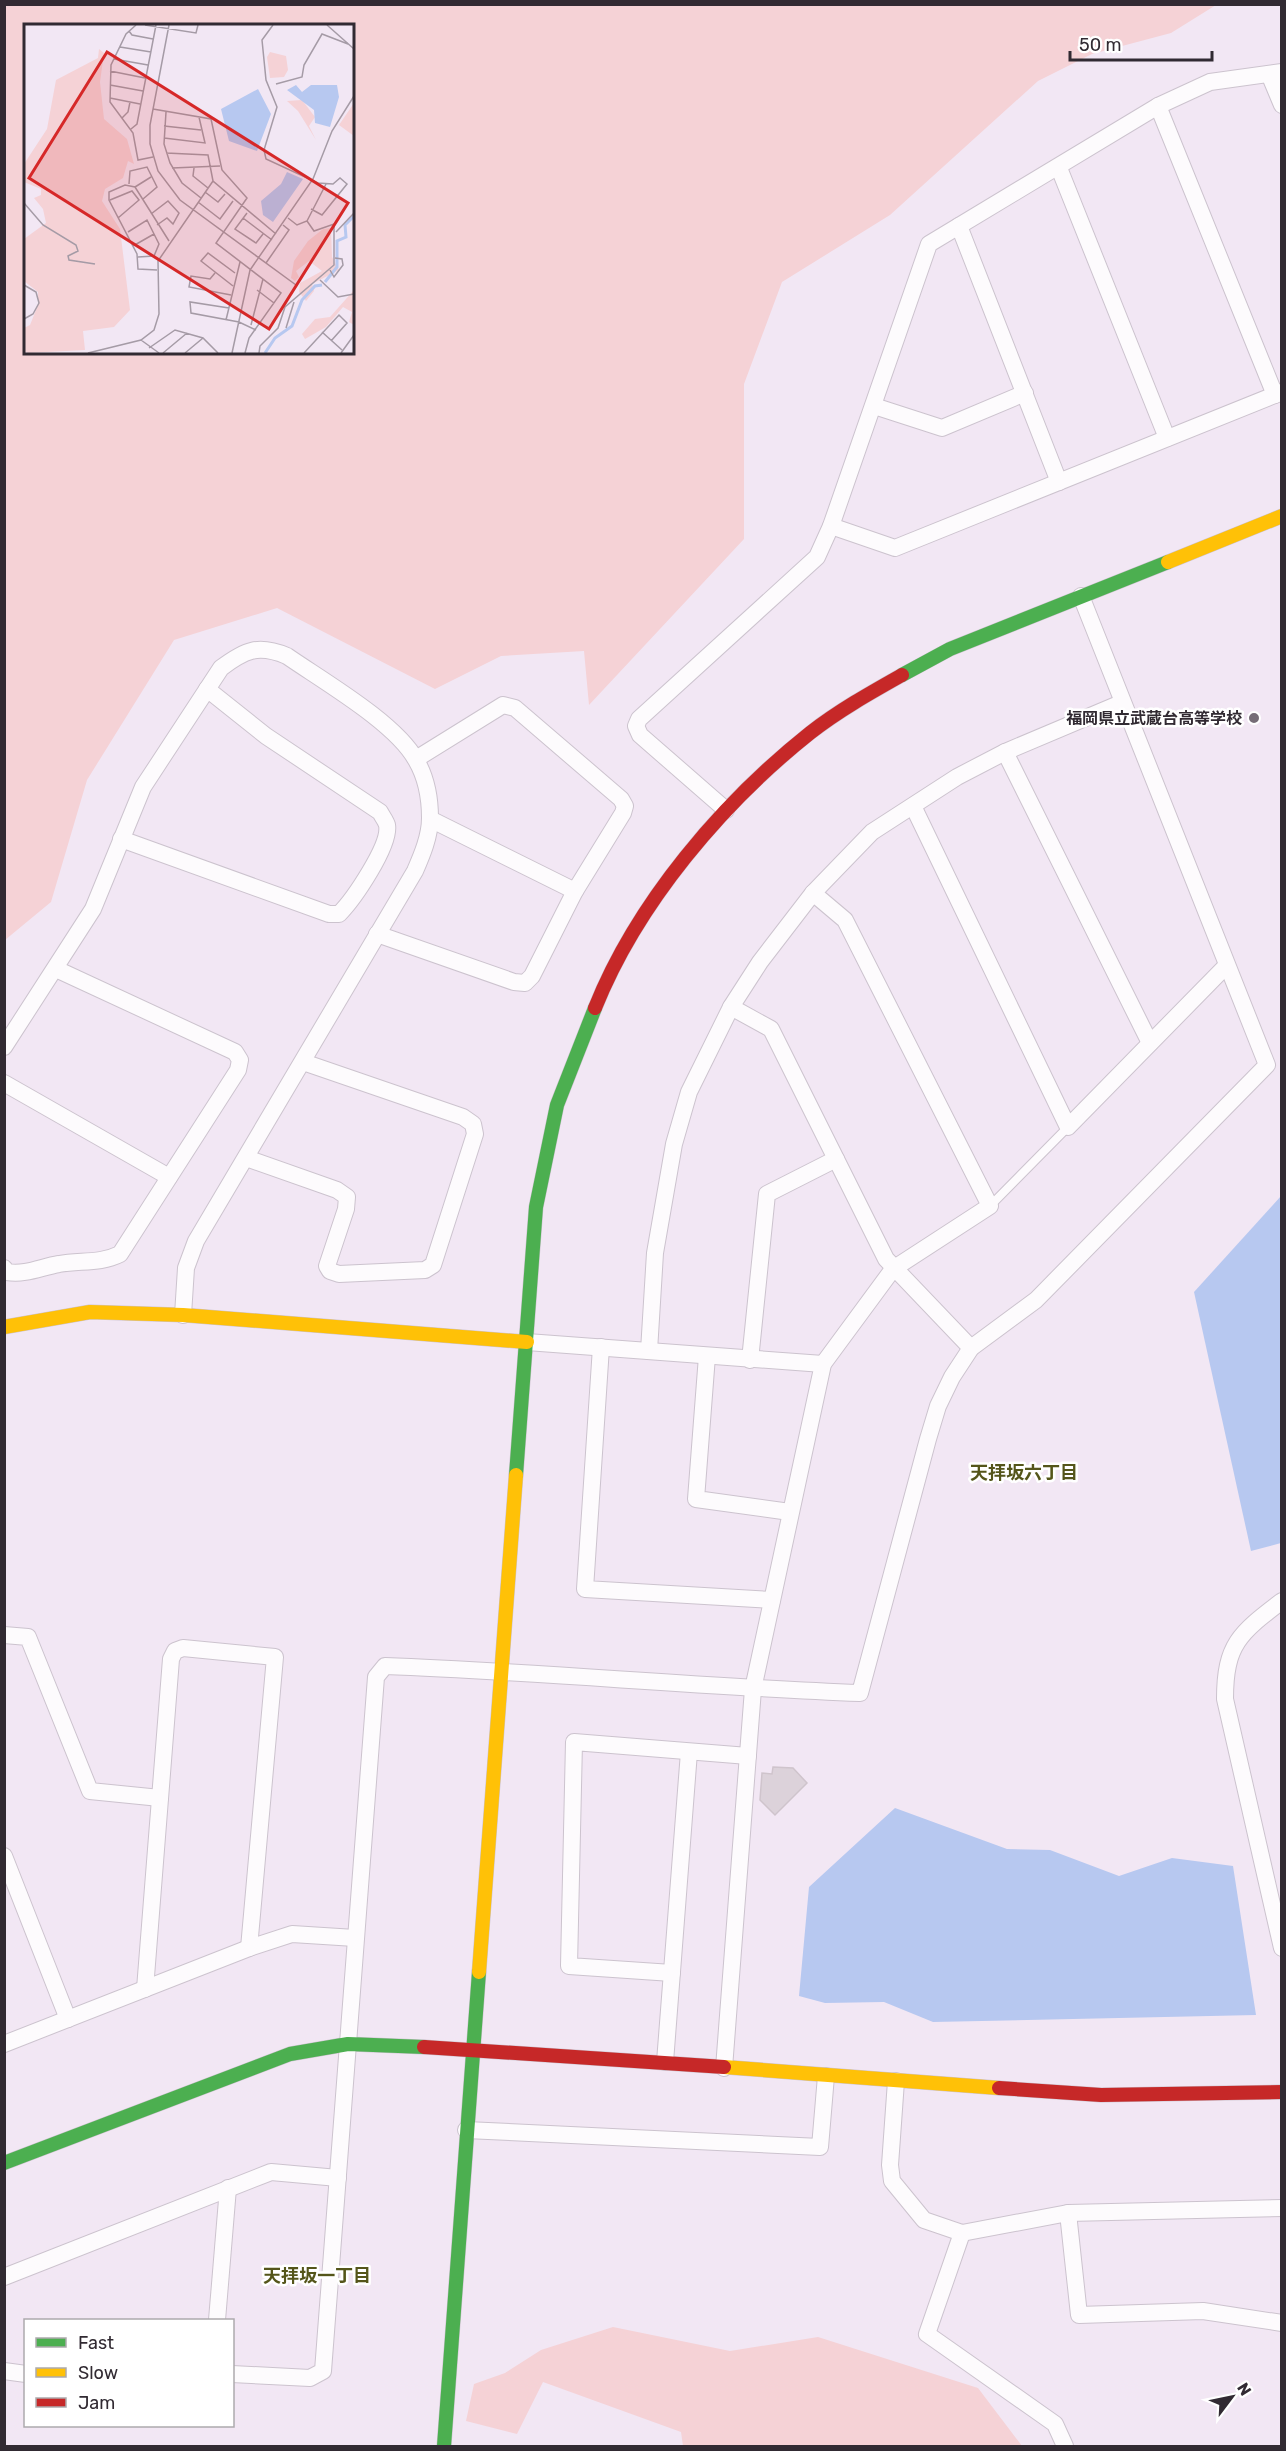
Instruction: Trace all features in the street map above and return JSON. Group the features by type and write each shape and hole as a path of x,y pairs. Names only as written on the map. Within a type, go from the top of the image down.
{"street":[{"path":"726,810 640,735 636,726 639,719 817,557 831,526 874,406 929,244 1059,168 1158,106 1210,82 1275,73 1281,105"},
{"path":"831,526 895,548 1278,394 1158,106"},
{"path":"1059,168 1167,438"},
{"path":"959,226 1059,482"},
{"path":"874,406 942,428 1025,393"},
{"path":"444,2446 536,1207 557,1105 604,986 639,926 683,860 726,810 810,733 856,701 950,649 1281,516"},
{"path":"234,2374 310,2378 323,2371 376,1677 385,1666 502,1671 753,1689 860,1693 938,1406 952,1377 971,1348 1036,1300 1267,1065 1121,703 1081,596"},
{"path":"4,1047 93,909 143,787 221,668 238,656 252,650 269,648 287,656 394,732 416,759 427,788 430,819 416,871 196,1241 186,1268 183,1315"},
{"path":"121,839 329,914 339,914 347,906 383,847 387,824 380,812 266,735 207,689"},
{"path":"650,1351 656,1252 674,1144 689,1092 731,1007 760,963 813,893 872,832 957,777 1005,752 1121,703"},
{"path":"377,934 514,982 525,983 532,976 575,891 623,813 625,806 621,799 515,708 503,705 416,759"},
{"path":"1005,752 1150,1043"},
{"path":"913,806 1068,1126 1226,966"},
{"path":"430,819 575,891"},
{"path":"724,2068 753,1689 823,1364 893,1269 990,1206 845,920 813,893"},
{"path":"4,1268 7,1272 19,1274 59,1264 107,1261 120,1254 238,1070 240,1060 235,1052 56,969"},
{"path":"731,1007 771,1029 893,1269 971,1348"},
{"path":"246,1158 337,1190 347,1197 346,1209 328,1260 327,1266 330,1271 339,1274 425,1270 434,1265 475,1134 473,1124 463,1118 303,1062"},
{"path":"4,1083 169,1177"},
{"path":"750,1360 767,1194 836,1159"},
{"path":"4,1327 90,1312 183,1315 823,1364"},
{"path":"601,1347 585,1589 772,1600"},
{"path":"707,1356 696,1499 790,1512"},
{"path":"1281,1601 1253,1623 1231,1651 1225,1677 1225,1699 1281,1948"},
{"path":"4,1635 28,1637 90,1791 160,1798"},
{"path":"145,1989 171,1659 175,1651 183,1648 275,1657 249,1948"},
{"path":"672,1973 570,1966 574,1742 748,1756"},
{"path":"665,2062 688,1752"},
{"path":"4,1856 68,2019"},
{"path":"4,2044 249,1948 292,1934 356,1938"},
{"path":"4,2163 290,2055 348,2044 472,2049 1101,2094 1281,2092"},
{"path":"466,2130 820,2148 826,2076"},
{"path":"896,2081 890,2165 892,2181 924,2220 962,2233 1068,2213 1281,2208"},
{"path":"4,2277 272,2172 338,2178"},
{"path":"217,2319 228,2188"},
{"path":"1068,2213 1079,2315 1203,2311 1281,2323"},
{"path":"962,2233 927,2334 1055,2424 1065,2446"},
{"path":"4,2371 24,2374"}],"lane":[{"path":"990,1206 1068,1126"}],"shaded area":[{"path":"5,4 1216,4 1171,33 1092,54 1038,81 890,215 782,282 744,384 744,539 589,705 584,651 501,656 435,689 277,608 174,640 87,780 51,902 5,940"},
{"path":"613,2327 730,2351 818,2337 978,2388 1022,2446 683,2446 681,2432 543,2382 517,2434 466,2421 474,2384 505,2373 541,2350"}],"water":[{"path":"1281,1196 1281,1543 1251,1551 1194,1292"},
{"path":"895,1808 1007,1849 1050,1850 1119,1876 1172,1858 1233,1866 1256,2015 933,2022 884,2002 825,2003 799,1996 809,1887"}],"building":[{"path":"773,1767 793,1768 807,1783 775,1815 760,1800 762,1773 772,1774"}],"traffic: fast":[{"path":"902,675 950,649 1168,562"},
{"path":"516,1475 536,1207 557,1105 595,1008"},
{"path":"444,2446 479,1972"},
{"path":"4,2163 290,2054 348,2044 424,2047"}],"traffic: slow":[{"path":"1168,562 1282,516"},
{"path":"4,1327 90,1312 183,1315 527,1342"},
{"path":"479,1972 516,1475"},
{"path":"724,2067 999,2088"}],"traffic: jam":[{"path":"595,1008 613,969 658,893 714,823 745,791 810,733 866,695 902,675"},
{"path":"424,2047 724,2067"},
{"path":"999,2088 1101,2095 1282,2092"}],"place":[{"name":"福岡県立武蔵台高等学校","path":"1254,718"}],"district":[{"name":"天拝坂六丁目","path":"1024,1473"},
{"name":"天拝坂一丁目","path":"317,2276"}]}
